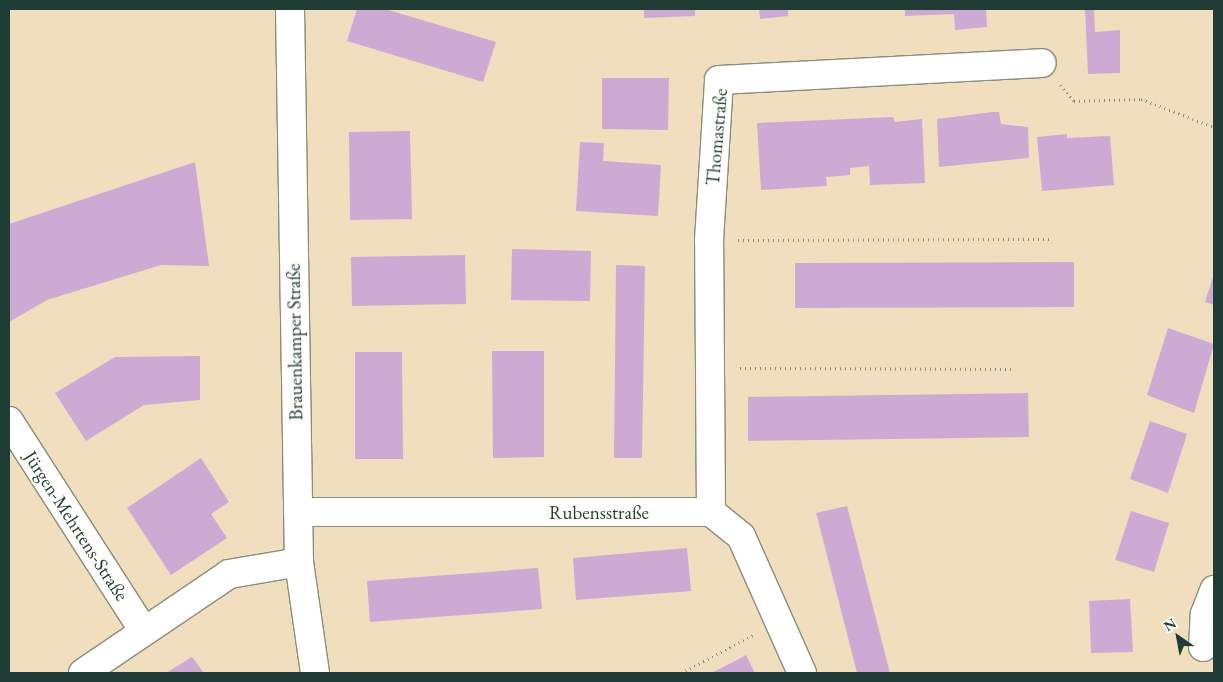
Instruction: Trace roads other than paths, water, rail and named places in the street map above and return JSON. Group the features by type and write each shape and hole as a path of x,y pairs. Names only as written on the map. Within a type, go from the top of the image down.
{"street":[{"name":"Brauenkamper Straße","path":"290,9 299,562 315,673"},
{"name":"Thomastraße","path":"711,512 709,240 719,80 1042,63"},
{"name":"Jürgen-Mehrtens-Straße","path":"9,421 143,630"},
{"name":"Rubensstraße","path":"298,512 711,512"},
{"path":"711,512 741,536 802,673"},
{"path":"83,673 143,630 229,574 299,562"},
{"path":"1203,647 1205,614 1214,590"}]}
